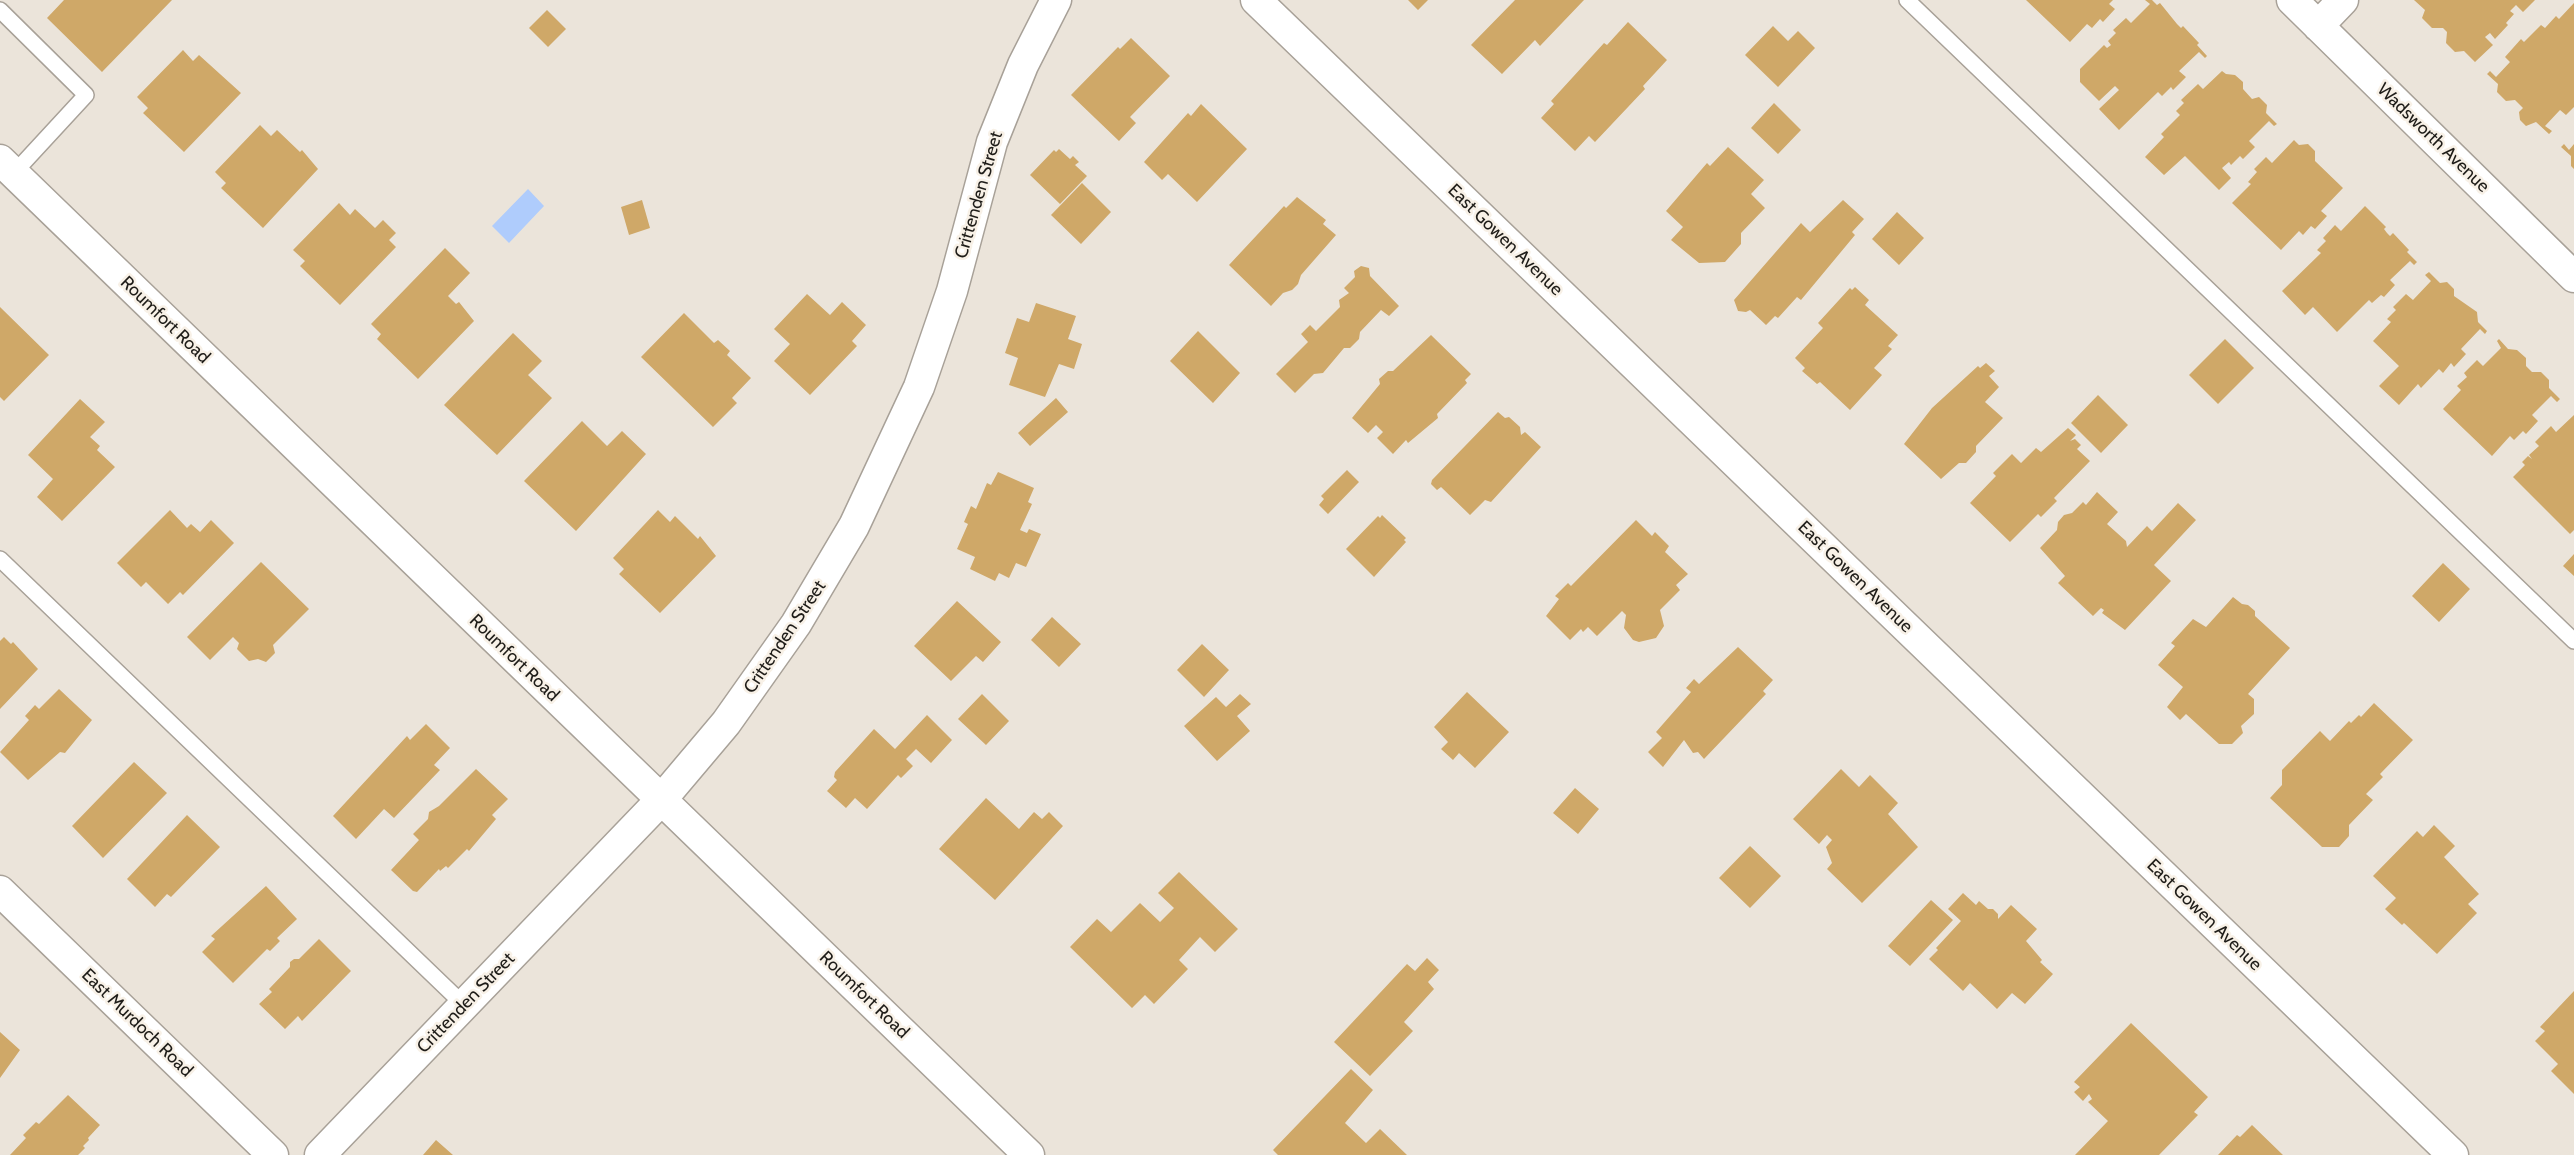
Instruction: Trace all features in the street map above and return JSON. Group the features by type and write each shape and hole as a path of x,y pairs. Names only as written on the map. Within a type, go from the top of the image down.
{"street":[{"name":"Crittenden Street","path":"320,1155 661,800 726,723 789,634 834,562 877,480 919,387 946,310 992,142 1023,65 1056,0"},
{"name":"East Gowen Avenue","path":"1256,0 2453,1155"},
{"name":"Wadsworth Avenue","path":"2292,0 2574,277"},
{"path":"2318,26 2343,0"},
{"name":"Roumfort Road","path":"7,166 1029,1155"},
{"name":"East Murdoch Road","path":"0,891 273,1155"}],"lane":[{"path":"1907,0 2574,641"},
{"path":"0,10 86,95 7,166"},
{"path":"0,559 464,1005"}],"water":[{"path":"528,189 544,206 509,243 492,226"}],"building":[{"path":"64,0 172,0 102,72 47,18"},
{"path":"1408,0 1428,0 1418,10"},
{"path":"1515,0 1584,0 1540,46 1535,40 1502,74 1471,45"},
{"path":"2026,0 2113,0 2109,4 2115,9 2103,22 2100,19 2092,28 2087,24 2070,42"},
{"path":"2145,0 2152,0 2157,5 2160,3 2177,24 2181,28 2183,26 2199,43 2197,45 2207,56 2205,58 2199,52 2179,71 2186,77 2173,90 2171,87 2162,96 2158,92 2119,130 2099,109 2119,90 2115,86 2099,101 2080,82 2080,69 2104,45 2107,48 2111,45 2108,41 2116,33 2113,30 2126,18 2131,23 2150,4"},
{"path":"2414,0 2535,0 2523,12 2516,5 2510,11 2514,14 2506,23 2508,25 2495,39 2490,33 2485,37 2493,45 2475,62 2464,51 2455,52 2446,43 2447,32 2443,28 2432,28 2422,18 2425,10"},
{"path":"2574,3 2574,107 2566,115 2560,110 2545,126 2552,131 2549,134 2536,122 2526,126 2520,120 2519,112 2523,108 2515,100 2506,101 2497,92 2498,84 2487,74 2490,71 2496,77 2510,62 2505,57 2521,39 2524,42 2541,25 2545,28 2556,16 2559,19"},
{"path":"547,10 566,29 548,47 529,28"},
{"path":"1628,22 1667,60 1643,86 1645,89 1595,142 1589,136 1575,151 1541,118 1554,104 1551,101 1604,43 1607,45"},
{"path":"1773,26 1788,41 1798,31 1815,48 1778,87 1745,55"},
{"path":"1131,38 1170,76 1130,117 1136,123 1119,141 1071,95 1118,47 1120,49"},
{"path":"183,50 193,61 199,55 241,93 184,152 143,113 148,108 137,97"},
{"path":"2222,71 2235,75 2243,82 2243,89 2252,99 2259,97 2267,105 2266,113 2277,124 2274,126 2269,121 2249,141 2255,147 2243,159 2240,156 2231,165 2229,162 2222,168 2231,178 2219,190 2185,156 2164,175 2145,157 2164,137 2161,134 2180,115 2176,111 2184,103 2181,100 2198,84 2203,89"},
{"path":"1774,103 1801,130 1778,154 1751,128"},
{"path":"1201,104 1247,149 1197,202 1168,174 1162,180 1144,162 1188,113 1191,116"},
{"path":"260,125 271,136 277,130 300,152 302,150 318,169 263,228 221,188 226,183 215,172"},
{"path":"2294,140 2299,145 2308,144 2315,151 2315,161 2343,188 2321,211 2327,216 2315,229 2311,226 2303,235 2299,231 2281,250 2232,203 2251,184 2248,182 2257,172 2254,169 2266,157 2272,163"},
{"path":"2564,144 2569,150 2574,144 2574,169 2571,166 2571,156 2561,147"},
{"path":"1728,147 1764,180 1751,194 1765,208 1741,233 1741,244 1725,262 1699,263 1671,240 1683,227 1666,211 1707,163 1710,166"},
{"path":"1059,149 1070,159 1073,156 1079,162 1075,165 1087,176 1060,204 1030,175 1054,150 1056,152"},
{"path":"1082,183 1111,212 1081,244 1051,215"},
{"path":"1297,197 1326,220 1323,224 1336,235 1301,275 1298,284 1292,290 1283,293 1271,306 1229,265 1284,206 1286,208"},
{"path":"642,200 650,228 629,235 621,207"},
{"path":"1843,200 1864,219 1852,232 1855,235 1801,300 1797,297 1778,318 1775,316 1766,325 1750,310 1738,311 1734,300 1801,223 1810,232"},
{"path":"339,203 350,215 355,209 375,228 383,220 396,233 389,240 396,247 340,305 300,266 305,261 293,250"},
{"path":"2365,206 2386,227 2384,229 2390,236 2393,233 2409,250 2407,252 2417,262 2414,265 2410,261 2390,280 2395,285 2384,297 2381,295 2372,303 2369,300 2337,332 2313,307 2305,315 2282,291 2321,253 2317,250 2326,241 2323,238 2335,225 2341,231"},
{"path":"1897,212 1924,238 1899,265 1872,239"},
{"path":"445,248 470,273 448,296 456,304 459,302 474,321 418,379 377,339 381,334 371,324"},
{"path":"1361,266 1369,268 1370,276 1399,306 1389,316 1381,310 1360,332 1359,339 1350,348 1344,348 1323,373 1314,374 1295,393 1276,374 1308,342 1301,334 1310,325 1316,331 1340,307 1339,300 1349,293 1344,288 1355,277 1354,271"},
{"path":"2429,272 2440,283 2447,282 2454,289 2454,296 2477,312 2478,322 2487,331 2485,334 2480,329 2461,349 2466,354 2454,367 2451,363 2443,373 2439,369 2421,388 2418,384 2399,405 2379,386 2399,366 2373,341 2391,322 2387,319 2396,310 2393,307 2406,294 2413,300 2431,281 2425,275"},
{"path":"1855,287 1869,300 1865,305 1898,335 1888,346 1892,349 1874,368 1882,375 1850,410 1820,382 1817,384 1802,371 1805,368 1795,358 1823,328 1818,323 1850,288 1852,290"},
{"path":"807,294 830,315 842,302 866,325 852,341 857,346 810,395 774,361 790,344 774,329"},
{"path":"1036,303 1076,316 1068,339 1082,344 1074,369 1059,364 1045,397 1009,385 1018,358 1005,353 1017,318 1029,322"},
{"path":"0,307 49,355 4,401 0,397"},
{"path":"684,313 714,343 718,340 730,351 727,355 751,378 732,398 737,403 713,427 641,357"},
{"path":"1198,331 1240,373 1213,403 1170,361"},
{"path":"513,333 542,361 528,375 552,398 497,455 444,405"},
{"path":"1431,335 1471,374 1465,380 1467,383 1437,414 1438,418 1408,443 1406,440 1393,454 1377,438 1383,432 1376,425 1368,433 1352,418 1380,384 1379,379 1388,371 1393,371"},
{"path":"2225,339 2254,368 2218,404 2189,375"},
{"path":"2499,339 2508,349 2517,350 2526,358 2526,366 2532,372 2541,372 2549,380 2549,388 2560,399 2557,402 2551,396 2532,415 2538,421 2526,434 2523,431 2514,440 2510,436 2492,456 2443,409 2461,390 2457,386 2467,377 2464,373 2477,360 2483,366 2501,348 2497,341"},
{"path":"1986,363 1995,371 1989,376 1999,387 1985,402 2003,418 1976,446 1976,452 1966,463 1959,463 1941,479 1904,444 1932,408 1978,366 1980,368"},
{"path":"2098,395 2128,425 2101,453 2071,423"},
{"path":"1056,398 1068,412 1030,446 1018,433"},
{"path":"80,399 105,422 90,437 100,446 97,450 115,467 62,521 37,497 53,479 28,455"},
{"path":"1498,412 1505,418 1509,417 1520,427 1521,435 1525,432 1541,447 1491,502 1485,500 1470,515 1441,487 1437,490 1431,484 1432,480"},
{"path":"2574,415 2574,530 2570,534 2513,477 2525,465 2522,462 2528,456 2532,459 2529,455 2539,446 2535,442 2551,426 2556,432"},
{"path":"582,421 607,446 622,431 646,454 576,531 524,481"},
{"path":"2068,428 2076,435 2070,441 2075,439 2081,445 2077,449 2090,461 2054,498 2057,501 2041,517 2038,514 2010,542 1970,503 1996,476 1993,473 2012,454 2021,463 2036,448 2041,452"},
{"path":"1347,470 1359,482 1328,514 1319,505 1324,499 1321,496"},
{"path":"998,472 1034,488 1028,502 1032,504 1020,530 1027,533 1029,529 1041,534 1026,567 1016,563 1009,578 999,573 995,581 970,569 975,557 957,549 968,524 964,522 971,506 976,509 987,483 991,485"},
{"path":"2097,492 2118,512 2107,524 2126,541 2127,547 2147,526 2152,531 2178,503 2196,520 2154,565 2171,581 2125,630 2102,613 2104,610 2101,608 2093,616 2058,583 2065,576 2040,548 2057,530 2058,522 2064,515 2072,513 2083,502 2086,505"},
{"path":"170,510 187,528 191,524 200,532 211,520 234,543 183,595 180,592 168,604 146,582 141,587 117,563"},
{"path":"658,510 670,522 675,516 698,539 700,536 716,556 660,613 619,574 624,569 613,558"},
{"path":"1382,515 1406,538 1404,540 1406,542 1374,577 1346,549 1378,516 1380,518"},
{"path":"1636,520 1652,536 1655,532 1669,546 1665,552 1688,574 1676,585 1680,590 1660,610 1664,626 1656,638 1639,642 1633,640 1624,628 1626,615 1622,611 1597,636 1588,627 1583,632 1581,629 1570,640 1546,616 1559,599 1555,596 1568,583 1571,586"},
{"path":"2574,554 2574,576 2563,566"},
{"path":"261,562 309,609 273,645 275,653 266,662 258,659 249,661 237,649 239,643 233,637 210,660 187,637"},
{"path":"2443,563 2470,589 2439,622 2412,596"},
{"path":"2233,597 2255,611 2255,616 2290,648 2248,694 2254,699 2254,714 2241,726 2243,733 2232,744 2219,744 2186,714 2180,720 2167,707 2183,687 2158,665 2175,646 2171,643 2193,619 2206,627"},
{"path":"957,601 1001,642 983,662 976,656 951,681 914,646"},
{"path":"1052,617 1081,644 1059,667 1031,640"},
{"path":"4,637 11,644 13,642 38,669 0,709 0,641"},
{"path":"1202,644 1229,670 1204,697 1177,670"},
{"path":"1738,647 1773,680 1763,691 1766,694 1704,759 1698,752 1693,753 1684,740 1663,767 1648,752 1662,738 1656,732 1691,692 1686,688 1694,679 1699,684"},
{"path":"59,689 92,720 65,753 60,752 28,780 0,752 29,720 25,716 35,705 39,709"},
{"path":"1467,692 1509,732 1475,768 1459,753 1453,760 1441,749 1448,742 1434,727"},
{"path":"982,694 1009,721 986,745 958,719"},
{"path":"1240,694 1251,704 1237,716 1250,731 1217,761 1184,726 1216,697 1226,707"},
{"path":"2374,703 2413,740 2380,774 2383,777 2366,794 2373,800 2349,825 2349,836 2339,847 2322,847 2270,798 2282,785 2282,770 2320,731 2330,741 2349,721 2351,723 2359,715 2361,717"},
{"path":"927,715 952,740 931,763 916,749 906,759 913,766 901,778 898,775 867,809 855,798 846,808 827,791 837,780 834,777 835,772 874,729 895,749"},
{"path":"426,724 450,748 434,765 440,770 394,818 384,809 356,839 333,816 407,736 410,740"},
{"path":"134,762 167,793 103,858 72,826"},
{"path":"476,769 508,799 492,815 496,819 469,851 467,849 448,868 446,866 440,871 439,869 417,892 413,891 391,870 419,840 413,834 428,819 429,812 439,806"},
{"path":"1841,769 1859,787 1870,775 1898,803 1888,814 1918,847 1862,903 1827,869 1832,863 1826,847 1832,840 1827,835 1819,844 1793,819"},
{"path":"1575,788 1599,809 1578,834 1553,813"},
{"path":"986,798 1019,829 1034,812 1042,819 1049,812 1063,826 995,900 939,849"},
{"path":"187,815 220,847 171,897 167,894 155,907 127,879"},
{"path":"2434,825 2455,846 2444,857 2479,894 2468,904 2477,913 2437,954 2404,923 2402,925 2385,909 2396,898 2373,876 2417,831 2423,837"},
{"path":"1750,846 1781,876 1750,908 1719,878"},
{"path":"1179,872 1238,929 1215,952 1200,937 1179,960 1188,969 1154,1004 1145,995 1132,1008 1070,947 1097,919 1111,932 1140,903 1160,922 1174,908 1158,893"},
{"path":"266,886 297,919 277,938 280,941 270,951 267,949 233,983 202,952 215,939 211,936"},
{"path":"1963,893 1976,905 1979,901 1988,909 1993,909 1998,914 1998,919 2011,905 2037,929 2026,941 2042,960 2040,962 2053,974 2025,1004 2012,993 1997,1009 1970,983 1963,991 1929,959 1961,921 1948,909"},
{"path":"1931,900 1953,920 1910,966 1888,946"},
{"path":"319,939 351,971 302,1021 298,1016 285,1029 259,1004 272,992 269,989 290,967 290,962 299,959"},
{"path":"1427,958 1439,970 1428,982 1434,989 1404,1022 1413,1031 1370,1076 1334,1042 1407,964 1415,971"},
{"path":"2574,991 2574,1094 2551,1071 2558,1064 2535,1041 2545,1031 2540,1027"},
{"path":"2131,1023 2208,1097 2194,1112 2198,1115 2159,1155 2075,1155 2108,1121 2088,1102 2092,1099 2089,1094 2083,1101 2074,1092 2080,1087 2074,1082"},
{"path":"0,1032 20,1050 0,1078"},
{"path":"1351,1069 1373,1090 1345,1123 1366,1143 1380,1129 1407,1155 1278,1155 1273,1150"},
{"path":"68,1095 100,1125 88,1138 89,1140 83,1146 85,1148 78,1155 10,1155 26,1138 23,1135 36,1122 39,1124"},
{"path":"2252,1125 2283,1155 2218,1155 2237,1135 2240,1137"},
{"path":"436,1140 453,1155 423,1155"}]}
